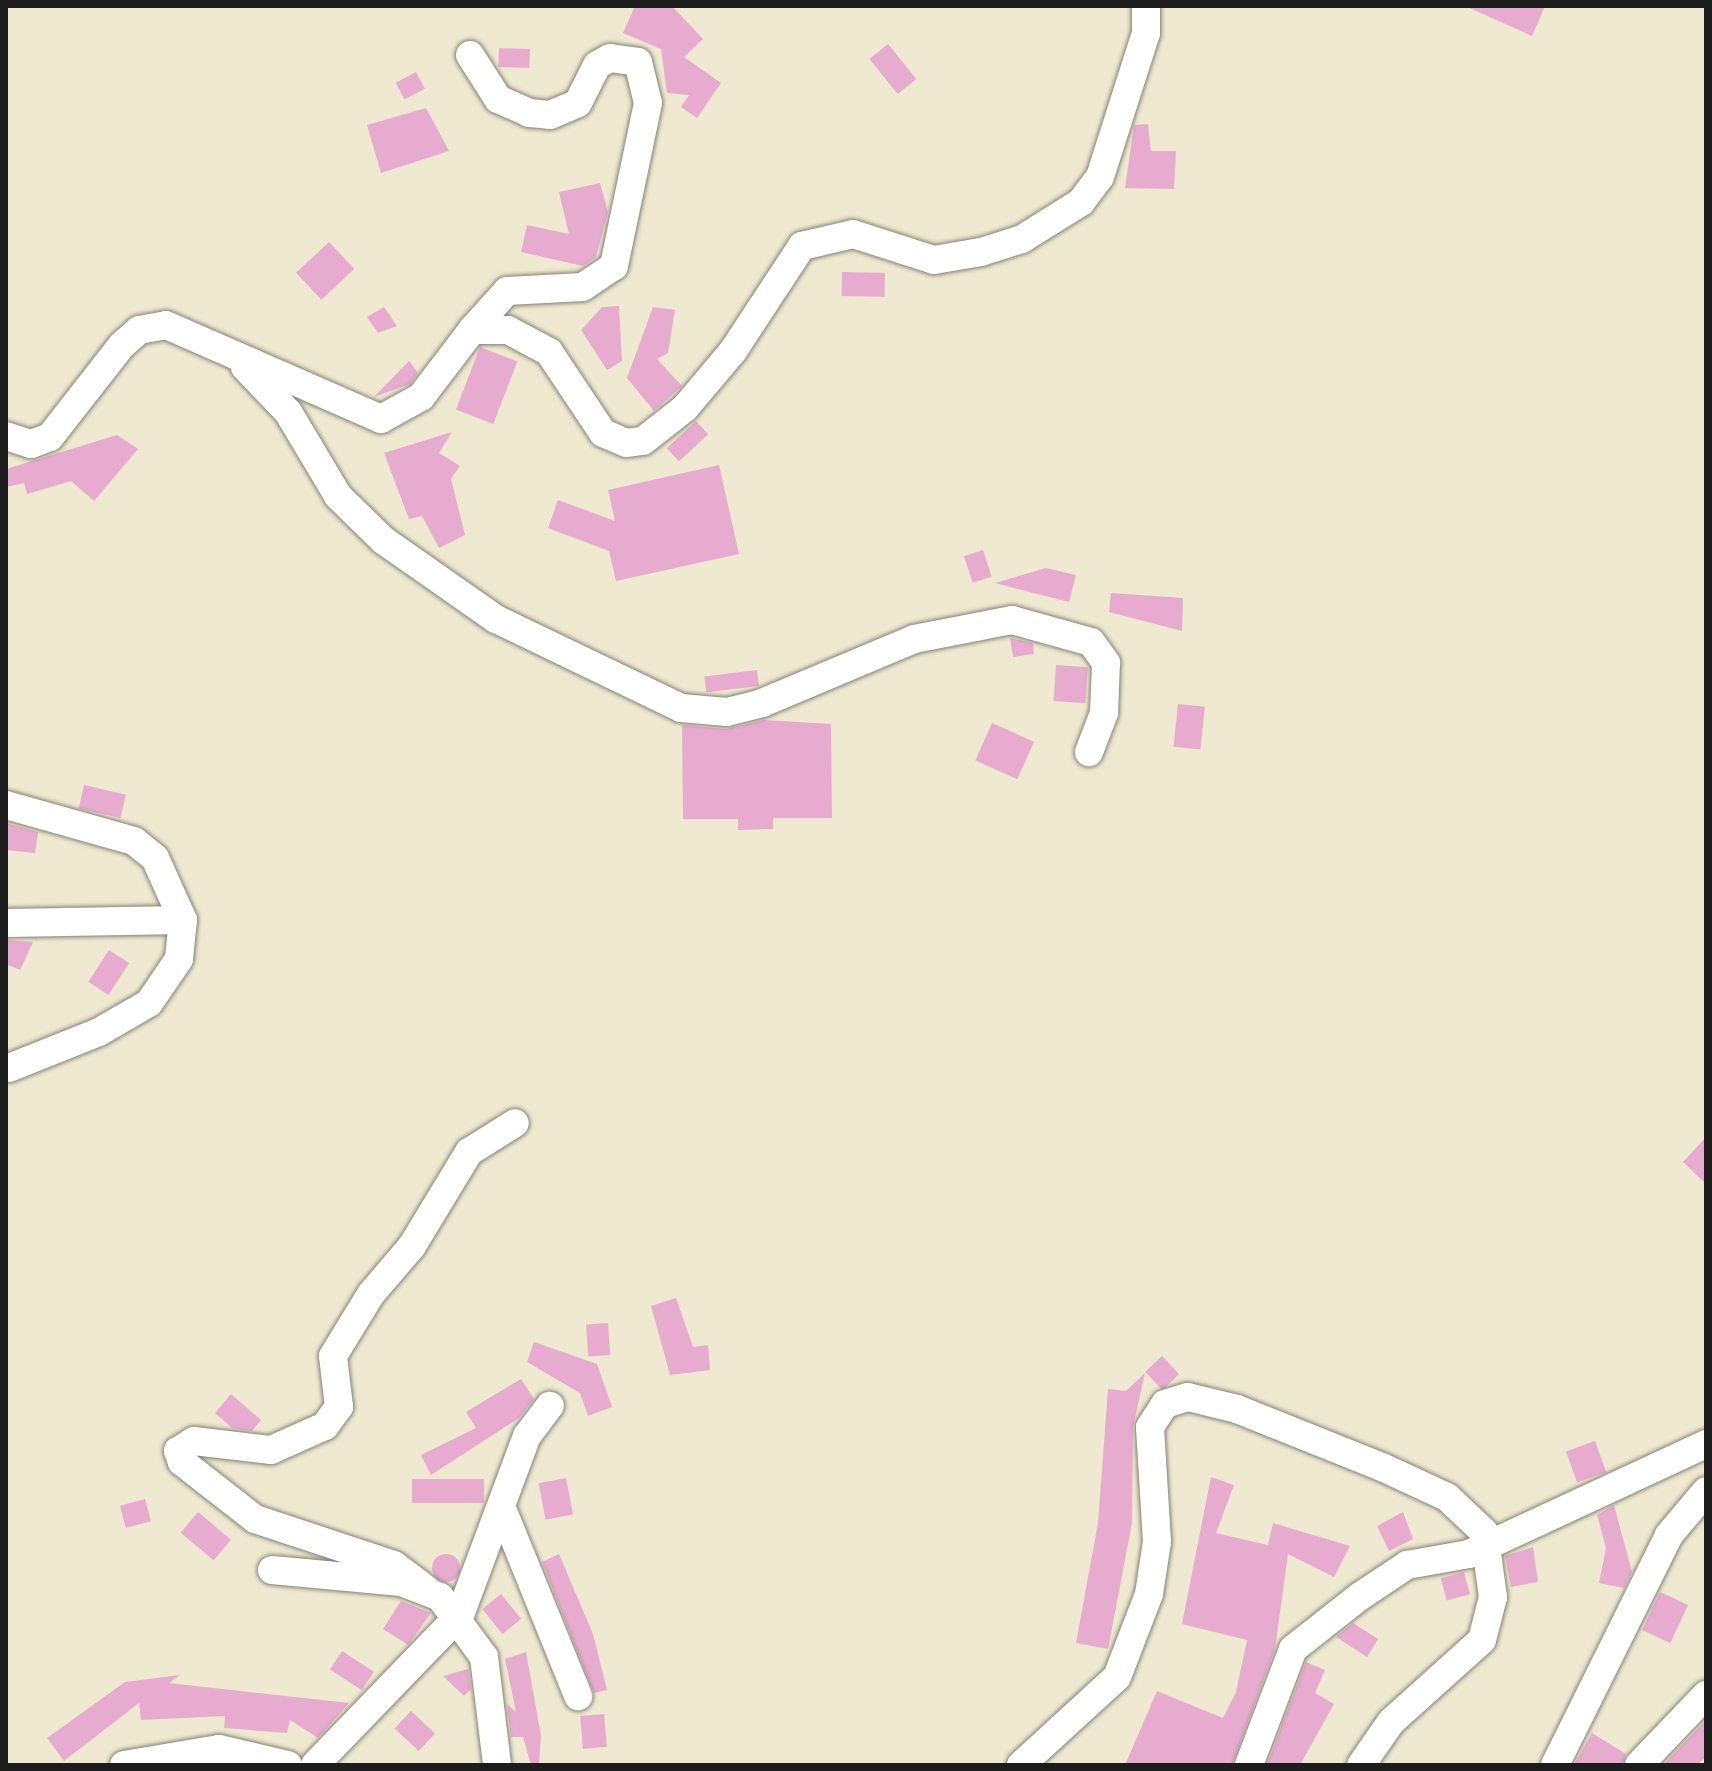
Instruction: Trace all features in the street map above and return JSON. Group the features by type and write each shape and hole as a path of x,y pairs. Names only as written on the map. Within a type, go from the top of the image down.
{"street":[{"path":"472,330 508,330 540,344 603,433 626,443 643,441 685,408 733,351 802,246 853,234 934,260 981,252 1022,239 1081,202 1100,177 1146,33 1146,6"},
{"path":"14,444 50,437 139,330 166,325 381,419 421,397 472,330 507,291 583,287 614,266 648,103 638,62 610,58 597,65 578,103 550,115 529,113 498,99 470,55"},
{"path":"233,355 288,412 338,496 383,540 496,619 681,708 727,712 762,703 914,639 1012,620 1091,642 1106,663 1104,713 1089,752"},
{"path":"6,805 134,841 155,858 183,920 179,959 149,1003 99,1032 9,1068"},
{"path":"6,923 183,920"},
{"path":"497,1765 490,1679 460,1615 394,1565 255,1519 182,1462 178,1451 194,1441 271,1450 325,1426 339,1407 333,1356 371,1294 412,1246 469,1152 515,1123"},
{"path":"1021,1765 1117,1677 1149,1594 1157,1542 1150,1427 1165,1404 1209,1399 1382,1467 1447,1497 1469,1514 1488,1546 1493,1597 1482,1640 1391,1722 1361,1765"},
{"path":"315,1765 460,1615 503,1511 527,1436 550,1406"},
{"path":"1249,1765 1296,1645 1407,1565 1488,1546 1706,1444"},
{"path":"1555,1765 1675,1523 1706,1491"},
{"path":"503,1511 578,1696"},
{"path":"272,1570 427,1590"},
{"path":"1639,1765 1706,1695"},
{"path":"124,1765 219,1749 288,1765"}],"building":[{"path":"635,6 672,6 703,39 684,57 721,83 697,118 681,107 689,95 667,93 661,49 623,33"},
{"path":"1465,6 1545,6 1532,36"},
{"path":"888,44 916,79 898,94 869,59"},
{"path":"499,48 530,49 529,68 498,67"},
{"path":"416,72 425,89 405,100 396,83"},
{"path":"426,108 449,151 381,173 367,125"},
{"path":"1148,124 1151,151 1176,151 1174,189 1125,188 1134,125"},
{"path":"600,183 608,212 596,257 583,266 521,252 527,225 569,234 559,192"},
{"path":"329,242 354,269 321,300 296,273"},
{"path":"842,272 885,273 885,297 842,296"},
{"path":"619,306 622,361 607,370 581,330 602,307"},
{"path":"384,307 397,326 378,333 367,317"},
{"path":"653,307 675,310 668,353 657,359 682,386 654,411 627,378"},
{"path":"480,347 517,361 493,424 456,410"},
{"path":"409,361 418,373 410,384 374,397"},
{"path":"696,421 708,434 679,461 667,448"},
{"path":"452,432 439,453 460,466 451,479 465,535 439,548 422,516 409,519 384,453"},
{"path":"117,435 138,449 94,501 71,481 27,494 24,483 6,487 6,469"},
{"path":"719,465 739,554 616,581 609,551 548,528 558,500 615,521 608,490"},
{"path":"983,550 992,577 973,583 964,556"},
{"path":"1046,568 1076,575 1069,602 995,583"},
{"path":"1111,593 1183,598 1182,631 1109,612"},
{"path":"1010,638 1033,643 1034,654 1013,657"},
{"path":"1056,665 1088,667 1085,703 1053,701"},
{"path":"757,670 759,686 706,692 704,676"},
{"path":"1178,704 1205,707 1200,750 1174,747"},
{"path":"764,720 831,724 832,818 773,818 773,829 738,830 738,819 683,819 682,725 726,729"},
{"path":"992,723 1034,742 1017,779 975,760"},
{"path":"84,785 126,795 120,818 79,808"},
{"path":"6,823 38,832 35,853 6,850"},
{"path":"6,940 33,942 20,970 6,964"},
{"path":"109,950 129,963 108,995 88,982"},
{"path":"1706,1137 1706,1184 1683,1162"},
{"path":"676,1298 693,1347 708,1345 710,1370 670,1375 651,1306"},
{"path":"608,1323 610,1355 588,1356 586,1325"},
{"path":"534,1342 597,1364 612,1407 588,1416 580,1393 527,1362"},
{"path":"1162,1356 1179,1374 1162,1390 1145,1372"},
{"path":"1145,1373 1133,1427 1132,1523 1108,1649 1076,1643 1098,1523 1108,1389 1126,1391"},
{"path":"521,1379 534,1399 519,1418 431,1475 421,1455 476,1428 466,1412"},
{"path":"231,1394 261,1420 252,1431 232,1428 215,1413"},
{"path":"1595,1441 1606,1472 1577,1483 1566,1452"},
{"path":"1211,1477 1234,1485 1216,1533 1268,1545 1273,1523 1350,1546 1334,1577 1288,1554 1275,1649 1232,1765 1125,1765 1157,1691 1223,1718 1236,1692 1247,1640 1182,1624"},
{"path":"566,1478 573,1514 546,1520 539,1483"},
{"path":"412,1479 484,1479 484,1503 412,1503"},
{"path":"145,1499 151,1521 126,1528 120,1506"},
{"path":"1614,1505 1632,1572 1624,1588 1599,1583 1606,1548 1597,1515"},
{"path":"198,1512 231,1540 214,1560 181,1533"},
{"path":"1403,1512 1413,1539 1389,1551 1377,1526"},
{"path":"1533,1547 1538,1582 1511,1587 1505,1556"},
{"path":"446,1554 456,1558 460,1568 456,1578 446,1582 436,1578 432,1568 436,1558"},
{"path":"559,1554 593,1634 607,1690 594,1693 542,1562"},
{"path":"1464,1572 1470,1594 1447,1600 1441,1578"},
{"path":"1660,1592 1688,1605 1670,1643 1642,1630"},
{"path":"501,1594 521,1619 502,1634 482,1609"},
{"path":"401,1601 431,1613 408,1645 383,1629"},
{"path":"1353,1623 1378,1639 1367,1657 1336,1637"},
{"path":"342,1651 374,1672 362,1690 330,1669"},
{"path":"526,1652 541,1736 539,1763 531,1765 523,1737 511,1737 507,1704 516,1712 505,1659"},
{"path":"1306,1662 1325,1670 1315,1693 1334,1704 1300,1765 1267,1765"},
{"path":"468,1669 471,1689 464,1696 443,1676"},
{"path":"180,1675 169,1683 349,1703 318,1738 290,1720 287,1733 224,1728 225,1716 141,1720 139,1703 64,1761 47,1738 125,1682"},
{"path":"411,1711 435,1734 419,1751 395,1729"},
{"path":"604,1714 607,1747 583,1749 580,1716"},
{"path":"1706,1720 1706,1757 1697,1765 1663,1765"},
{"path":"1592,1733 1626,1754 1622,1765 1574,1765"}]}
